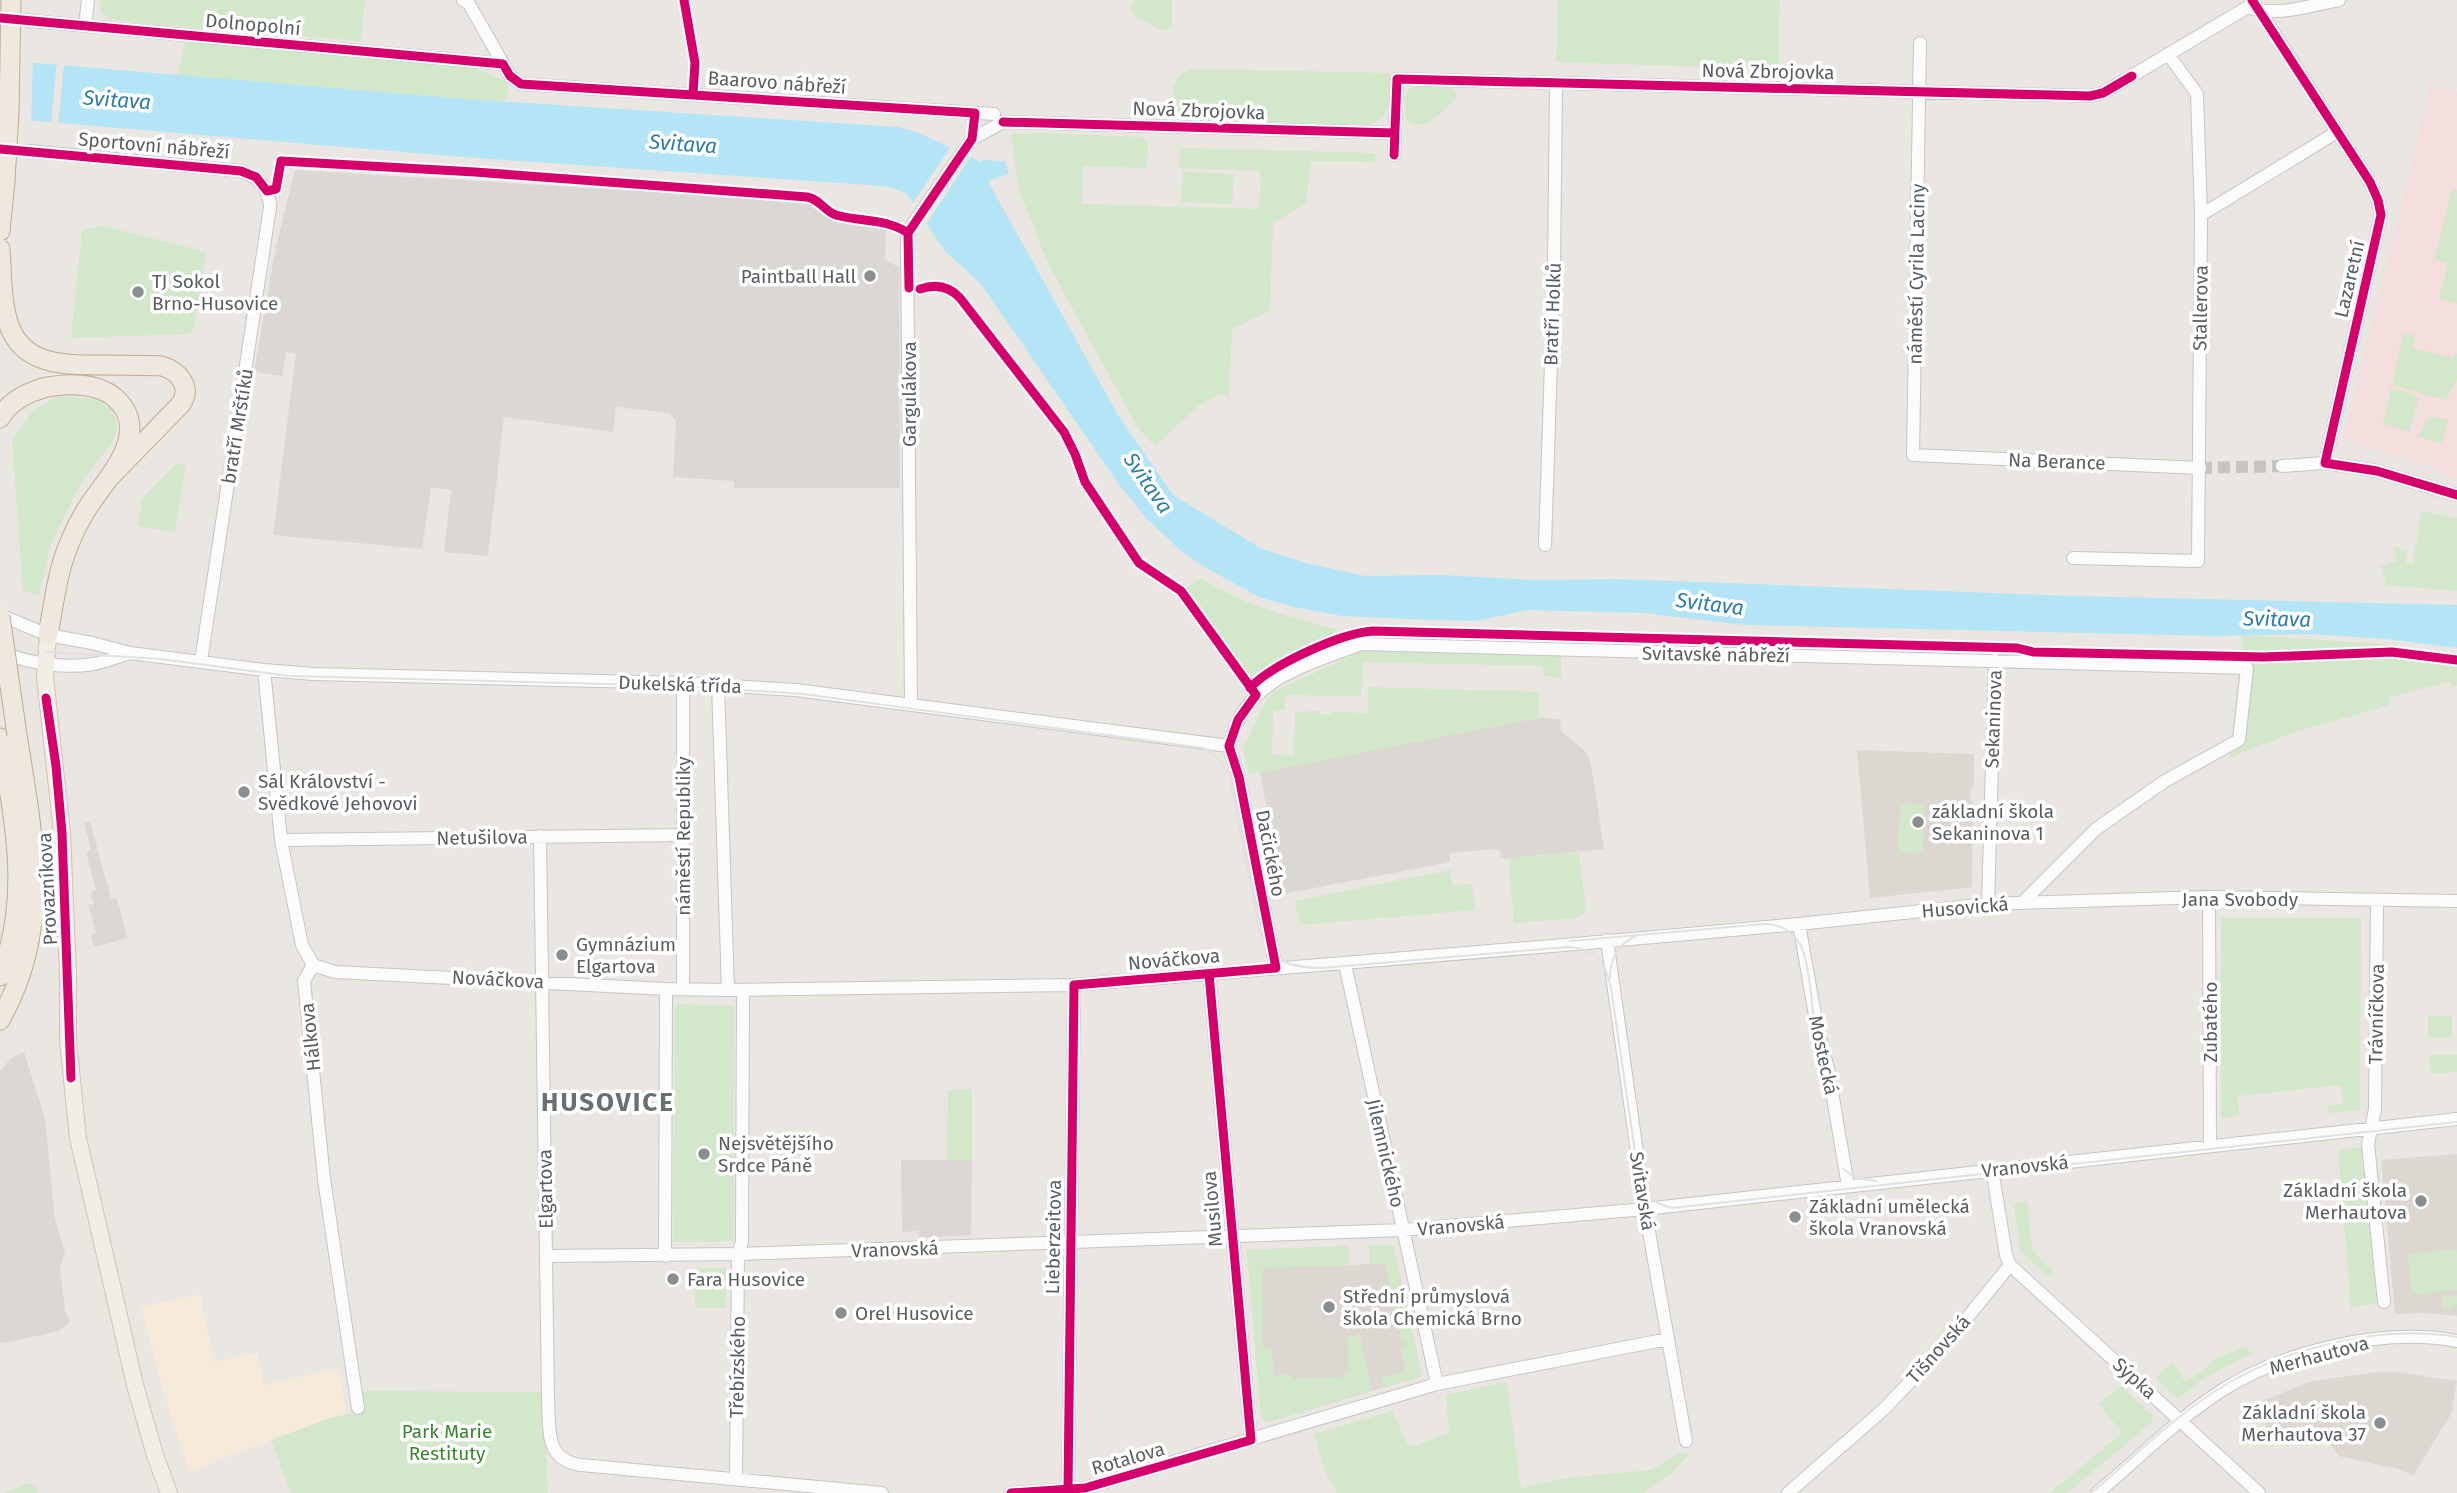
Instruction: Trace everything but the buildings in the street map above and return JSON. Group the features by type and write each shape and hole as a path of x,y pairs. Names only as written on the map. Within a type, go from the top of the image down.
{"highway":[{"path":"0,231 10,100 11,0"},
{"path":"0,249 7,317 15,337 27,350 56,363 162,366 174,371 183,381 186,394 181,404 109,478"},
{"path":"0,418 20,397 51,386 83,386 110,394 125,411 130,428 127,445 109,478 87,508 69,544 58,577 48,635"},
{"path":"0,615 11,804 19,884 14,932 0,976"},
{"path":"0,1020 26,957 36,892 34,846 8,737"}],"main road":[{"name":"Provazníkova","path":"48,635 46,698 62,833 68,1041 78,1138 135,1385 169,1493"}],"street":[{"path":"85,26 88,0"},
{"name":"Baarovo nábřeží","path":"463,0 469,4 510,76 521,84 998,118"},
{"name":"Lazaretní","path":"2252,0 2370,182 2381,215 2325,463"},
{"name":"Nová Zbrojovka","path":"998,118 1394,133 1397,79 2090,96 2103,93 2248,7 2260,12 2339,0"},
{"name":"Dolnopolní","path":"0,18 503,64"},
{"name":"náměstí Cyrila Laciny","path":"1913,455 1920,43"},
{"name":"Stallerova","path":"2073,558 2197,561 2201,215 2197,94 2168,54"},
{"name":"Bratří Holků","path":"1545,545 1554,269 1556,84"},
{"name":"Gargulákova","path":"911,704 907,240 910,228 972,139 998,118"},
{"path":"2201,215 2337,132"},
{"path":"1394,133 1394,155"},
{"name":"Sportovní nábřeží","path":"30,151 241,171 256,177 267,191"},
{"name":"bratří Mrštíků","path":"201,661 270,208 267,191"},
{"name":"Na Berance","path":"1913,455 2200,468"},
{"path":"2282,466 2325,463 2377,471 2457,495"},
{"name":"Dukelská třída","path":"0,615 48,635 130,653 264,670 314,674 718,684 796,690 1229,746"},
{"name":"Svitavské nábřeží","path":"1229,746 1238,720 1256,695 1276,678 1361,644 2247,668"},
{"name":"Dukelská třída","path":"0,652 45,664 85,665 130,653"},
{"name":"Sekaninova","path":"1988,904 1994,660"},
{"name":"Husovická","path":"1607,940 2023,902 2096,829 2165,780 2239,740 2247,668"},
{"path":"264,670 281,841 302,946 313,965"},
{"name":"náměstí Republiky","path":"683,683 683,989"},
{"name":"náměstí Republiky","path":"718,684 728,990"},
{"name":"Dačického","path":"1229,746 1239,777 1276,968"},
{"name":"Netušilova","path":"281,841 683,835"},
{"name":"Elgartova","path":"540,836 548,1399 552,1446 564,1462 736,1479"},
{"name":"Jana Svobody","path":"2023,902 2209,897 2457,901"},
{"name":"Zubatého","path":"2209,897 2210,1146"},
{"name":"Trávníčkova","path":"2371,1128 2375,1109 2377,900"},
{"name":"Mostecká","path":"1799,924 1848,1186"},
{"name":"Nováčkova","path":"313,965 335,972 666,989 1074,985 1607,940"},
{"name":"Svitavská","path":"1607,940 1645,1209 1686,1441"},
{"name":"Jilemnického","path":"1345,964 1437,1384"},
{"name":"Hálkova","path":"313,965 304,981 323,1166 358,1408"},
{"name":"Musilova","path":"1209,974 1251,1440"},
{"name":"Lieberzeitova","path":"1069,1490 1074,985"},
{"path":"665,1256 666,989"},
{"path":"738,1254 742,1242 743,990"},
{"name":"Vranovská","path":"546,1256 665,1256 1070,1244 1403,1230 1645,1209 2457,1119"},
{"path":"2371,1128 2368,1148 2384,1302"},
{"path":"1992,1169 2010,1265"},
{"name":"Třebízského","path":"736,1479 738,1254"},
{"name":"Sýpka","path":"2010,1265 2259,1493"},
{"name":"Tišnovská","path":"1788,1493 1884,1409 1945,1345 2010,1265"},
{"name":"Merhautova","path":"2097,1493 2181,1420 2232,1385 2272,1365 2304,1354 2353,1343 2431,1337 2457,1341"},
{"name":"Rotalova","path":"1011,1493 1085,1488 1437,1384 1668,1339"},
{"path":"736,1479 881,1493"}],"shaded area":[{"path":"2427,84 2457,92 2457,479 2439,473 2439,469 2344,439 2430,88"},
{"path":"295,170 804,201 825,216 886,226 885,260 899,267 900,488 734,488 734,481 673,477 676,420 669,413 616,407 613,432 504,417 488,556 444,552 451,490 431,487 422,549 273,535 296,353 286,352 282,376 254,372 275,252"},
{"path":"1538,718 1560,719 1561,731 1586,752 1591,764 1604,849 1501,859 1500,851 1496,849 1450,853 1450,862 1283,894 1260,772"},
{"name":"základní škola Sekaninova 1","path":"1857,750 1974,754 1974,787 1971,789 1970,799 1973,802 1972,887 1870,898"},
{"path":"90,821 111,899 117,898 127,938 94,947 91,935 96,933 88,905 94,904 91,892 96,890 86,852 91,850 84,822"},
{"path":"24,1052 45,1119 55,1220 65,1252 60,1268 65,1311 70,1322 59,1331 4,1343 0,1342 0,1071 11,1058"},
{"name":"Základní škola Merhautova","path":"2457,1154 2457,1316 2395,1314 2381,1160"},
{"path":"901,1160 972,1160 971,1235 919,1238 918,1231 902,1232"},
{"name":"Střední průmyslová škola Chemická Brno","path":"1369,1245 1393,1245 1422,1376 1268,1422 1264,1420 1261,1416 1247,1250 1349,1246 1349,1265 1370,1264"},
{"path":"200,1294 214,1362 257,1353 264,1385 339,1368 346,1414 233,1454 190,1473 169,1411 141,1307"},
{"name":"Základní škola Merhautova 37","path":"2396,1372 2457,1381 2451,1414 2413,1476 2402,1470 2339,1456 2312,1424 2268,1433 2257,1403 2312,1381"}],"green space":[{"path":"100,0 365,0 361,41 110,19 101,12"},
{"path":"1136,0 1172,0 1172,26 1161,30 1133,15 1130,7"},
{"path":"1558,0 1780,0 1778,69 1556,62"},
{"path":"186,41 472,66 507,82 509,89 505,102 177,76"},
{"path":"1192,69 1390,73 1390,97 1383,116 1369,125 1190,120 1190,116 1182,115 1172,103 1178,78"},
{"path":"1422,84 1454,85 1453,91 1458,96 1434,119 1420,124 1406,119 1404,99 1410,88"},
{"path":"1011,134 1140,137 1146,140 1147,168 1083,166 1082,204 1259,209 1261,171 1179,168 1180,148 1375,153 1375,162 1311,161 1306,204 1273,223 1270,310 1232,329 1229,396 1219,394 1198,406 1155,446 1138,428 1048,264 1019,189"},
{"path":"1183,172 1234,174 1232,204 1181,202"},
{"path":"2452,189 2457,190 2457,304 2439,298 2448,264 2434,260"},
{"name":"TJ Sokol Brno-Husovice","path":"102,226 206,252 193,331 185,334 71,338 82,230"},
{"path":"2403,333 2415,336 2413,348 2454,358 2457,353 2457,379 2446,400 2392,385"},
{"path":"2391,388 2415,394 2418,399 2410,432 2383,423"},
{"path":"57,396 100,399 113,410 118,429 112,443 82,481 51,544 39,595 23,591 12,440 33,411"},
{"path":"2433,417 2449,420 2441,444 2419,437 2426,420"},
{"path":"176,464 186,465 175,532 138,526 142,499"},
{"path":"2421,511 2457,518 2457,591 2386,585 2381,566 2397,561 2393,547 2400,547 2400,550 2408,552 2406,563 2413,564"},
{"path":"1201,578 1249,603 1336,629 1333,637 1262,669 1253,678 1238,667 1187,588"},
{"path":"2243,635 2381,644 2457,656 2457,686 2452,687 2450,681 2391,697 2389,692 2390,705 2291,733 2229,758"},
{"path":"1362,651 1561,656 1561,677 1543,676 1543,666 1363,662 1361,696 1285,695 1285,710 1273,710 1272,755 1294,756 1295,712 1368,713 1368,687 1539,692 1538,718 1249,775 1243,749 1264,704 1273,692"},
{"path":"1900,803 1924,804 1923,853 1898,852"},
{"path":"1579,852 1586,912 1576,918 1514,923 1509,867 1511,858"},
{"path":"1451,870 1452,885 1472,884 1475,910 1300,925 1295,901"},
{"path":"2221,918 2361,918 2360,1110 2328,1113 2327,1106 2344,1104 2341,1085 2238,1096 2239,1115 2221,1118"},
{"path":"678,1004 734,1008 734,1241 673,1242 675,1007"},
{"path":"2428,1016 2452,1016 2452,1037 2428,1037"},
{"path":"2429,1055 2457,1055 2457,1072 2431,1074"},
{"path":"972,1089 972,1160 947,1161 948,1090"},
{"path":"2361,1147 2377,1303 2351,1308 2338,1150"},
{"path":"2027,1201 2033,1251 2054,1271 2048,1277 2020,1251 2014,1207 2018,1202"},
{"path":"1369,1245 1393,1245 1422,1376 1382,1388 1381,1377 1406,1372 1401,1347 1406,1346 1402,1341 1385,1264 1371,1264"},
{"path":"1349,1246 1349,1265 1263,1268 1263,1348 1272,1348 1274,1376 1287,1374 1294,1379 1343,1377 1349,1370 1347,1337 1360,1334 1372,1390 1268,1422 1261,1416 1247,1250"},
{"path":"2457,1249 2457,1290 2412,1294 2408,1254"},
{"path":"695,1268 726,1268 726,1308 695,1308"},
{"path":"2441,1295 2457,1296 2457,1304 2444,1312"},
{"path":"2246,1346 2251,1354 2206,1377 2178,1399 2157,1380 2158,1375 2173,1363 2185,1381 2203,1371 2214,1360"},
{"path":"1507,1382 1521,1488 1566,1478 1651,1470 1677,1454 1691,1452 1673,1472 1644,1493 1337,1493 1325,1471 1314,1434 1392,1411 1408,1445 1415,1446 1449,1433 1446,1395"},
{"path":"2121,1386 2153,1416 2152,1422 2067,1493 2050,1493 2122,1433 2099,1404"},
{"name":"Park Marie Restituty","path":"363,1391 544,1392 548,1493 291,1493 271,1440 333,1417 361,1412"},
{"path":"27,1483 35,1486 38,1493 5,1493"}],"water":[{"name":"Svitava","path":"0,60 465,99 898,127 919,133 981,162 1005,161 1009,174 990,180 990,185 1118,415 1173,495 1262,549 1306,563 1365,576 1617,579 2075,596 2457,605 2457,648 2385,639 2309,634 2214,636 1745,625 1643,613 1528,610 1475,621 1431,620 1342,616 1294,607 1259,597 1203,566 1181,551 1147,519 1120,486 981,284 945,251 906,193 890,187 869,185 462,157 0,118"}],"pier":[{"path":"0,56 33,60 31,124 0,121"},
{"path":"57,62 64,63 58,126 51,126"},
{"path":"951,146 972,155 925,226 911,206"}],"tunnel":[{"path":"2200,468 2282,466"}],"tram line":[{"path":"46,652 161,659 289,676 683,686 803,694 1203,748 1212,753 1229,774 1260,933 1270,951 1284,962 1302,967 1322,968 1568,947 1585,950 1598,958 1606,971 1611,988 1639,1179 1651,1198 1672,1208 2457,1122"},
{"path":"1570,941 1764,924 1780,927 1797,939 1804,954 1816,1051"},
{"path":"1610,978 1616,952 1636,936"},
{"path":"1843,1169 1856,1178 1876,1181"},
{"path":"2091,1493 2203,1399 2273,1361 2303,1351 2366,1337 2397,1334 2457,1337"}],"cycle path":[{"path":"684,0 695,63 693,94"},
{"path":"2252,0 2370,182 2381,215 2325,463 2377,471 2457,495"},
{"path":"0,18 503,64 510,76 521,84 975,113 972,139 908,233 909,288"},
{"path":"1394,155 1397,79 2090,96 2103,93 2132,76"},
{"path":"1003,122 1394,133"},
{"path":"0,149 241,171 256,177 267,191 276,189 281,161 475,172 807,197 836,215 891,225 908,233"},
{"path":"920,289 942,287 960,298 1064,432 1085,482 1139,563 1181,591 1256,695 1238,720 1229,746 1239,777 1276,968 1074,985 1068,1490"},
{"path":"1250,688 1274,670 1307,652 1343,638 1373,631 2264,657 2392,652 2457,660"},
{"path":"46,698 62,833 71,1078"},
{"path":"1011,1493 1085,1488 1251,1440 1209,974"}],"place":[{"name":"Paintball Hall","path":"870,276"},
{"name":"TJ Sokol Brno-Husovice","path":"138,292"},
{"name":"Sál Království - Svědkové Jehovovi","path":"244,792"},
{"name":"základní škola Sekaninova 1","path":"1918,822"},
{"name":"Gymnázium Elgartova","path":"562,955"},
{"name":"Nejsvětějšího Srdce Páně","path":"704,1154"},
{"name":"Základní škola Merhautova","path":"2421,1201"},
{"name":"Základní umělecká škola Vranovská","path":"1795,1217"},
{"name":"Fara Husovice","path":"673,1279"},
{"name":"Střední průmyslová škola Chemická Brno","path":"1329,1307"},
{"name":"Orel Husovice","path":"841,1313"},
{"name":"Základní škola Merhautova 37","path":"2380,1423"}],"district":[{"name":"HUSOVICE","path":"608,1102"}]}
